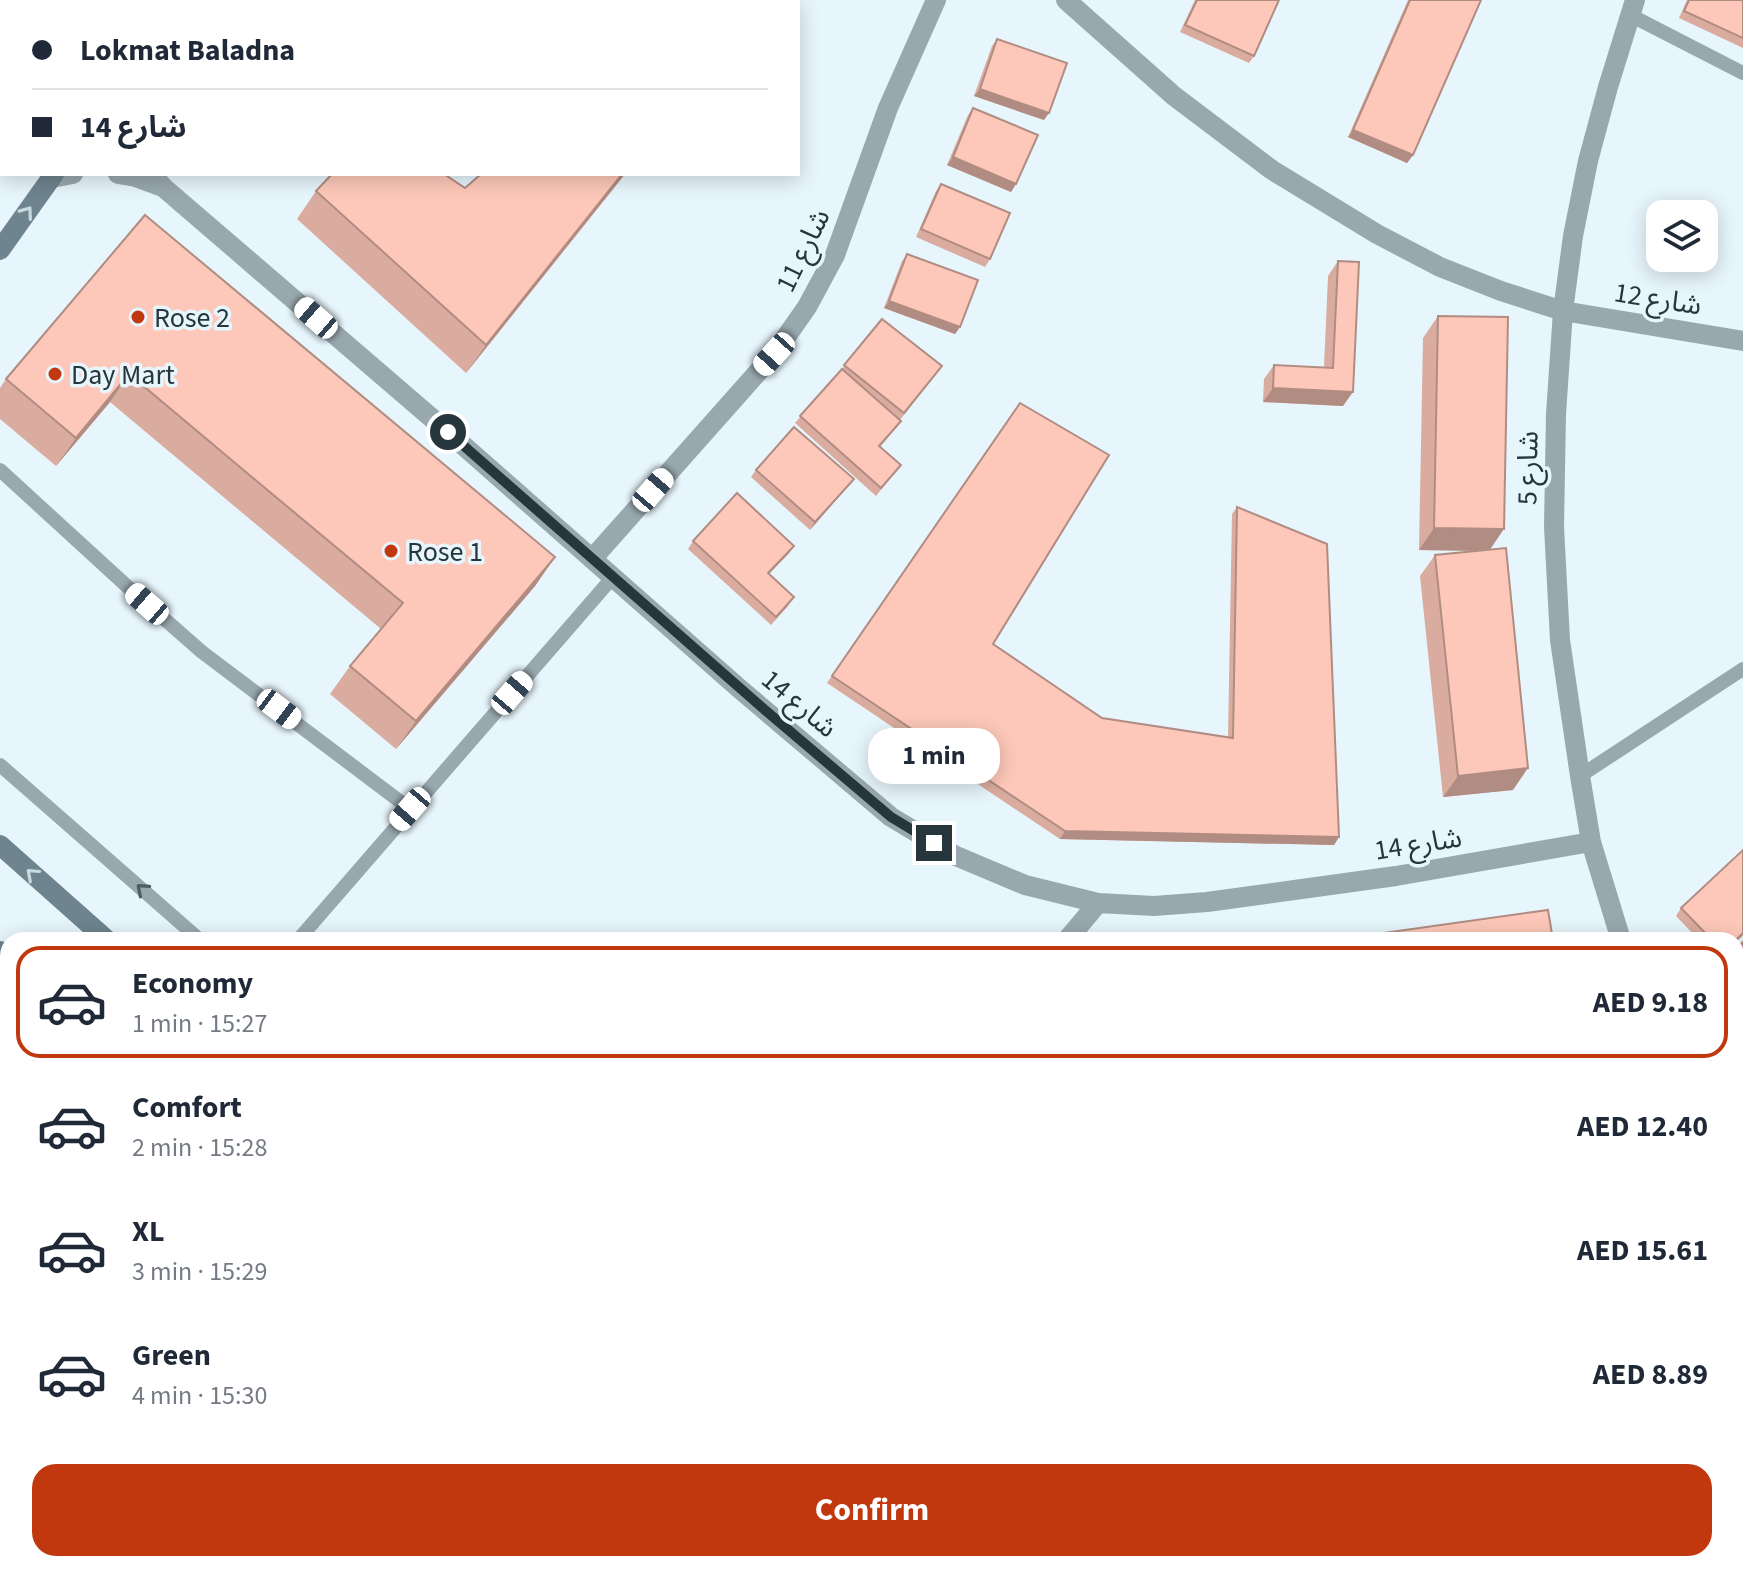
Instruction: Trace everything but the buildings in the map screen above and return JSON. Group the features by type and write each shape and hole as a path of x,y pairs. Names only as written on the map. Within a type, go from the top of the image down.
{"street":[{"name":"شارع 11","path":"592,559 774,354 807,307 835,255 888,108 936,0"},
{"name":"شارع 12","path":"1066,0 1174,96 1272,170 1377,234 1440,267 1563,311 1743,341"},
{"name":"شارع 5","path":"1619,932 1591,842 1580,776 1560,640 1554,527 1556,414 1563,311 1573,236 1588,161 1633,8"},
{"path":"0,250 53,176"},
{"name":"شارع 14","path":"130,176 157,180 891,817 956,856 1025,885 1098,903 1154,906 1207,902 1396,876 1591,842"},
{"path":"0,845 98,932"},
{"path":"1074,932 1098,903"}],"lane":[{"path":"1633,8 1743,73"},
{"path":"0,470 202,652 410,809"},
{"path":"305,932 613,577"},
{"path":"1580,776 1743,669"},
{"path":"0,765 191,932"}],"place":[{"name":"Rose 2","path":"138,317"},
{"name":"Day Mart","path":"55,374"},
{"name":"Rose 1","path":"391,551"}],"route":[{"path":"448,432 891,817 934,843"}]}
